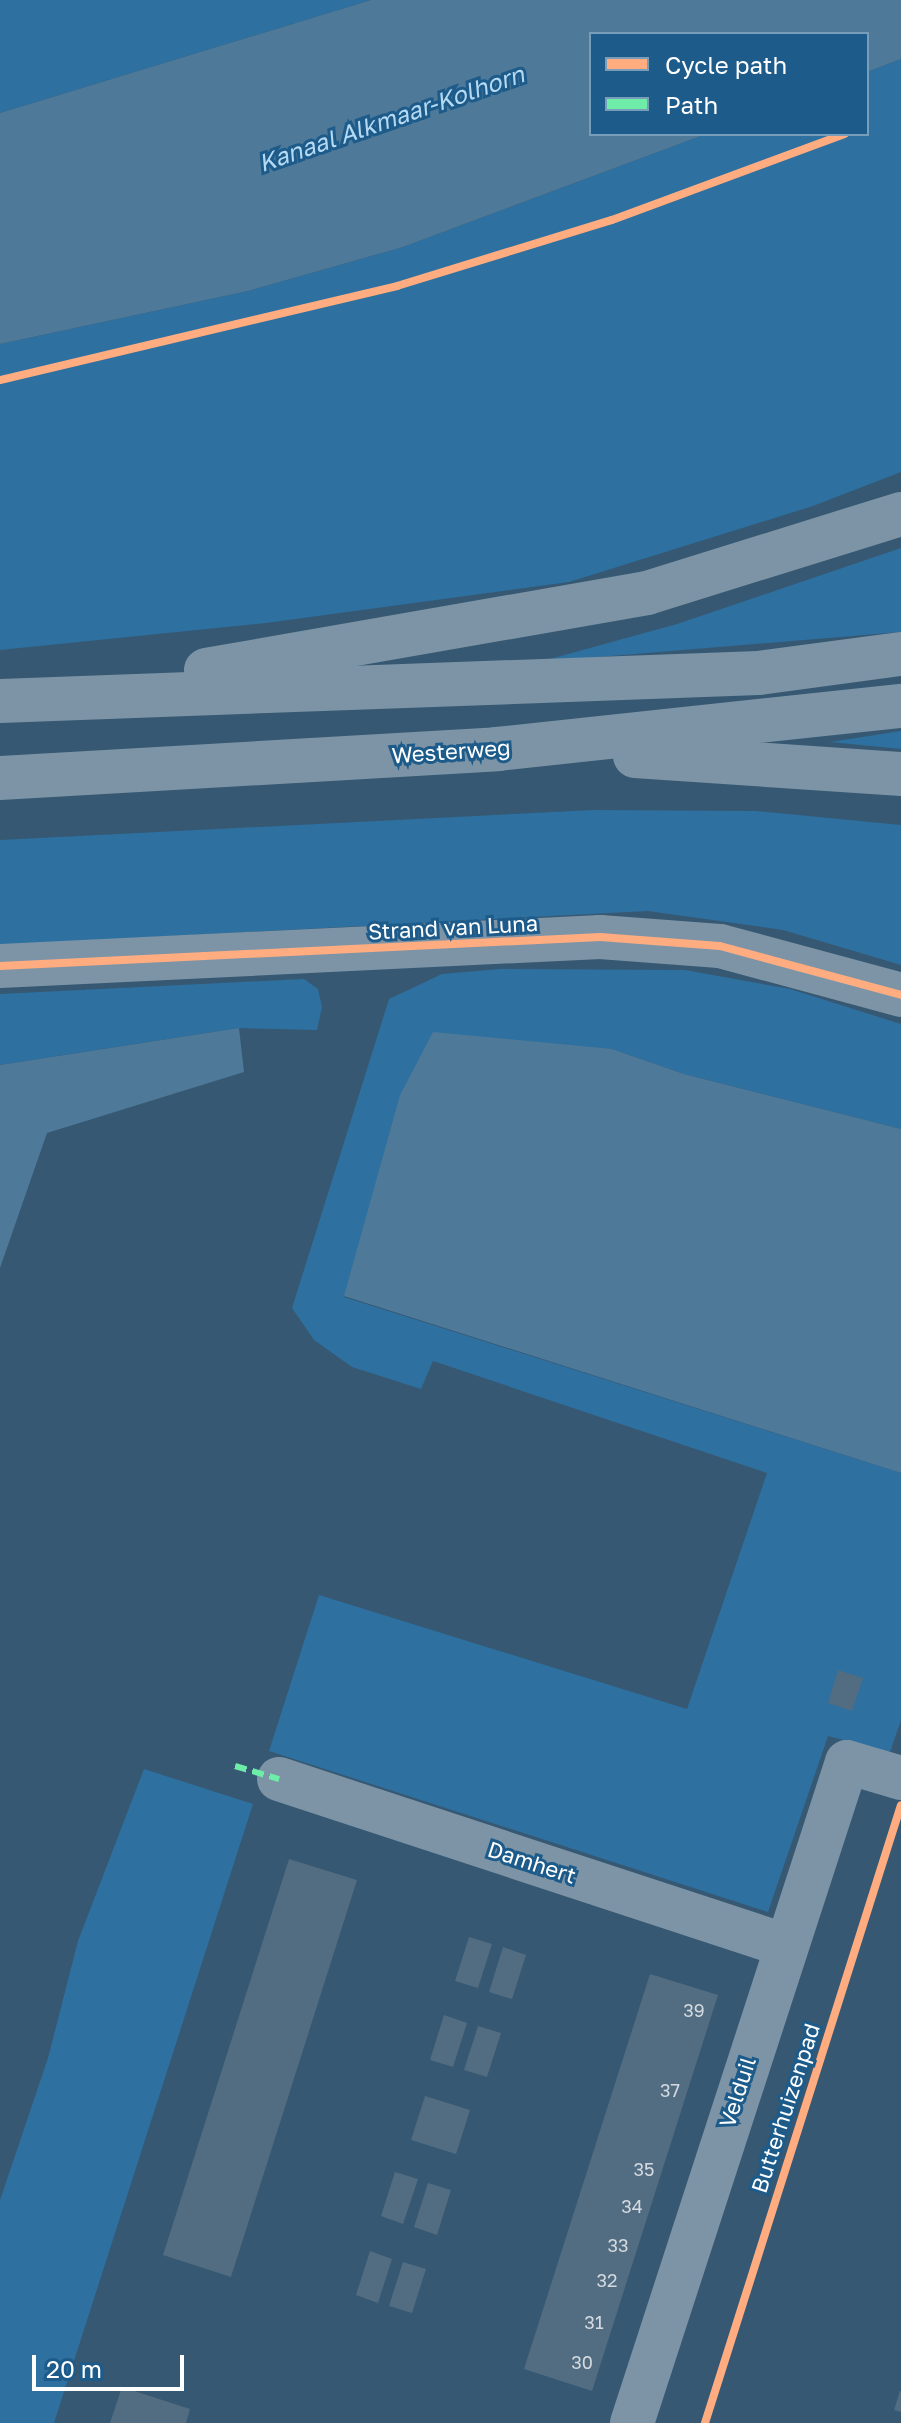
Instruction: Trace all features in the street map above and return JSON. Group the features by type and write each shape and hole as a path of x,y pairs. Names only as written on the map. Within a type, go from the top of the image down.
{"main road":[{"path":"21,700 647,593 901,514"},
{"path":"21,700 758,673 901,654"},
{"name":"Westerweg","path":"0,778 497,749 901,706"},
{"path":"497,749 901,774"}],"street":[{"name":"Strand van Luna","path":"0,966 600,937 720,946 901,995"},
{"name":"Velduil","path":"632,2423 784,1945 847,1762 901,1778"},
{"name":"Damhert","path":"279,1779 784,1945"}],"shaded area":[{"path":"0,0 371,0 0,113"},
{"path":"901,59 901,472 813,506 569,582 266,623 0,650 0,344 248,291 403,247 701,136 869,136 869,71"},
{"path":"901,548 901,632 539,662 677,624"},
{"path":"901,731 901,749 830,742"},
{"path":"593,810 756,811 901,825 901,965 783,930 648,911 0,945 0,840"},
{"path":"500,969 685,970 790,989 901,1024 901,1129 684,1074 612,1049 344,1297 901,1473 901,1720 890,1752 828,1736 768,1912 269,1751 319,1595 687,1709 767,1473 433,1361 421,1389 352,1367 314,1340 292,1308 389,999 442,974"},
{"path":"304,979 318,989 322,1007 317,1030 239,1028 0,1065 0,994"},
{"path":"144,1769 253,1804 54,2423 0,2423 0,2200 48,2058 78,1941"}],"water":[{"name":"Kanaal Alkmaar-Kolhorn","path":"371,0 901,0 901,59 869,71 869,32 589,32 589,136 701,136 403,247 248,291 0,344 0,113"},
{"path":"239,1028 244,1072 47,1133 0,1268 0,1065"},
{"path":"433,1032 612,1049 684,1074 901,1129 901,1473 344,1296 400,1095"}],"building":[{"path":"838,1670 863,1678 852,1711 828,1703"},
{"path":"289,1859 357,1880 231,2277 163,2255"},
{"path":"469,1937 492,1944 478,1988 455,1981"},
{"path":"503,1947 526,1955 512,1999 489,1992"},
{"path":"650,1974 718,1995 592,2391 524,2369"},
{"path":"444,2015 467,2023 453,2067 430,2060"},
{"path":"478,2026 501,2033 487,2077 464,2070"},
{"path":"425,2096 470,2110 456,2154 411,2140"},
{"path":"395,2172 418,2179 403,2224 381,2216"},
{"path":"428,2183 451,2190 437,2235 414,2227"},
{"path":"370,2251 392,2259 378,2303 356,2295"},
{"path":"403,2262 426,2269 412,2313 389,2306"},
{"path":"122,2387 190,2409 186,2423 110,2423"},
{"path":"901,2391 901,2412 894,2410"}],"marked path":[{"path":"235,1766 279,1779"}],"cycle path":[{"path":"0,380 397,286 612,220 840,136"},
{"path":"0,966 600,937 720,946 901,995"},
{"name":"Butterhuizenpad","path":"705,2423 901,1805"}]}
